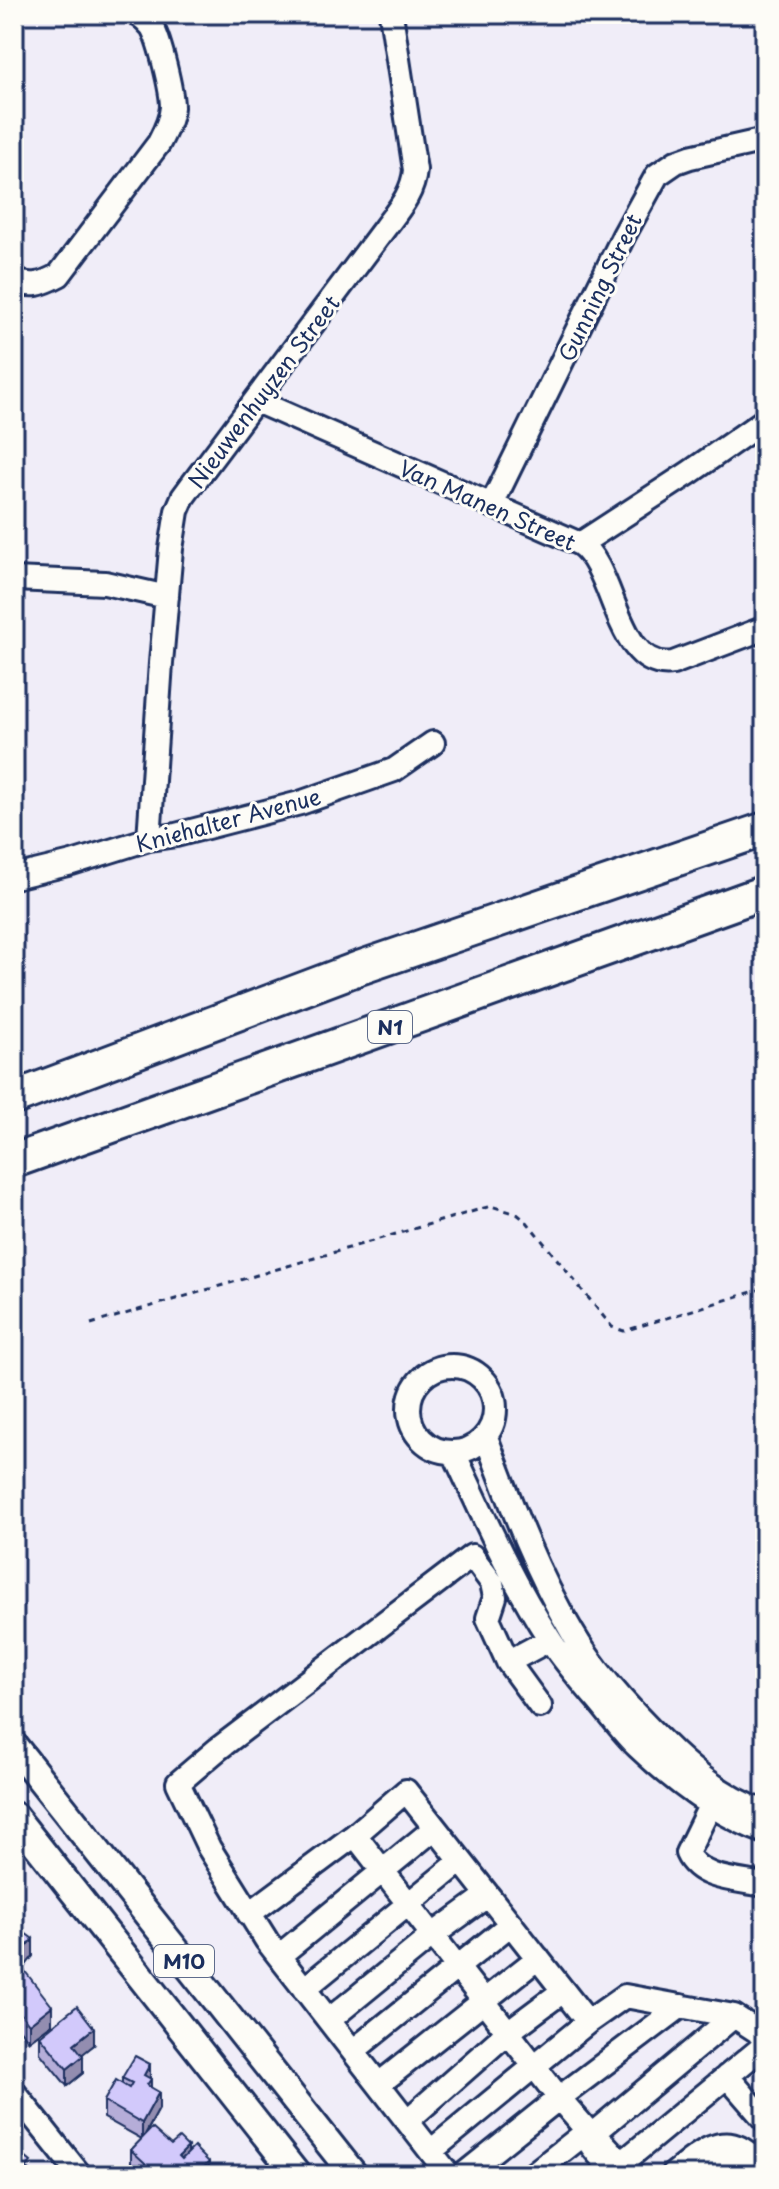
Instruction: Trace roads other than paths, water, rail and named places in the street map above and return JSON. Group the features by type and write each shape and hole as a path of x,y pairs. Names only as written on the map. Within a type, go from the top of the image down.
{"highway":[{"path":"14,1098 359,968 765,829"},
{"name":"N1","path":"14,1161 765,892"}],"main road":[{"name":"M10","path":"14,1746 354,2175"},
{"name":"M10","path":"14,1816 297,2175"},
{"path":"208,1991 373,2175"}],"street":[{"path":"14,280 33,286 59,275 159,143 169,122 172,108 170,91 158,45 153,29 138,14"},
{"name":"Nieuwenhuyzen Street","path":"149,839 161,663 177,511 183,497 384,229 413,185 415,170 396,15"},
{"name":"Gunning Street","path":"492,504 624,235 657,175 690,157 765,140"},
{"name":"Van Manen Street","path":"256,401 580,544 593,556 633,646 654,662 673,663 765,628"},
{"path":"580,544 765,420"},
{"path":"14,579 105,583 167,597"},
{"name":"Kniehalter Avenue","path":"14,877 149,839 300,803 394,770 433,743"},
{"path":"452,1365 479,1375 495,1399 496,1413 486,1437 477,1445 454,1453 429,1446 412,1428 409,1416 409,1401 414,1387 424,1375 452,1365"},
{"path":"486,1437 518,1523 545,1582 573,1634 609,1683 690,1769 765,1812"},
{"path":"454,1453 509,1568 549,1640 636,1746 710,1806 765,1832"},
{"path":"449,2175 249,1914 209,1848 178,1783 218,1749 472,1556 492,1583 495,1597 488,1618 508,1662 540,1706"},
{"path":"508,1662 549,1640"},
{"path":"249,1914 355,1835 406,1791 588,2022"},
{"path":"710,1806 687,1853 691,1863 702,1871 765,1885"},
{"path":"279,1956 435,1828"},
{"path":"355,1835 535,2066 559,2098 624,2171 765,2043 757,2031 734,2016 625,1996 588,2022 535,2066 431,2151"},
{"path":"304,1989 461,1861"},
{"path":"329,2020 433,1935 488,1895"},
{"path":"353,2051 511,1924"},
{"path":"379,2084 538,1958"},
{"path":"407,2121 508,2032 563,1991"},
{"path":"463,2175 681,2006"},
{"path":"532,2175 734,2016"},
{"path":"727,2076 765,2120"},
{"path":"16,2097 80,2175"},
{"path":"672,2175 711,2146 725,2144 740,2147 765,2168"},
{"path":"693,2175 714,2160 727,2159 744,2175"}]}
